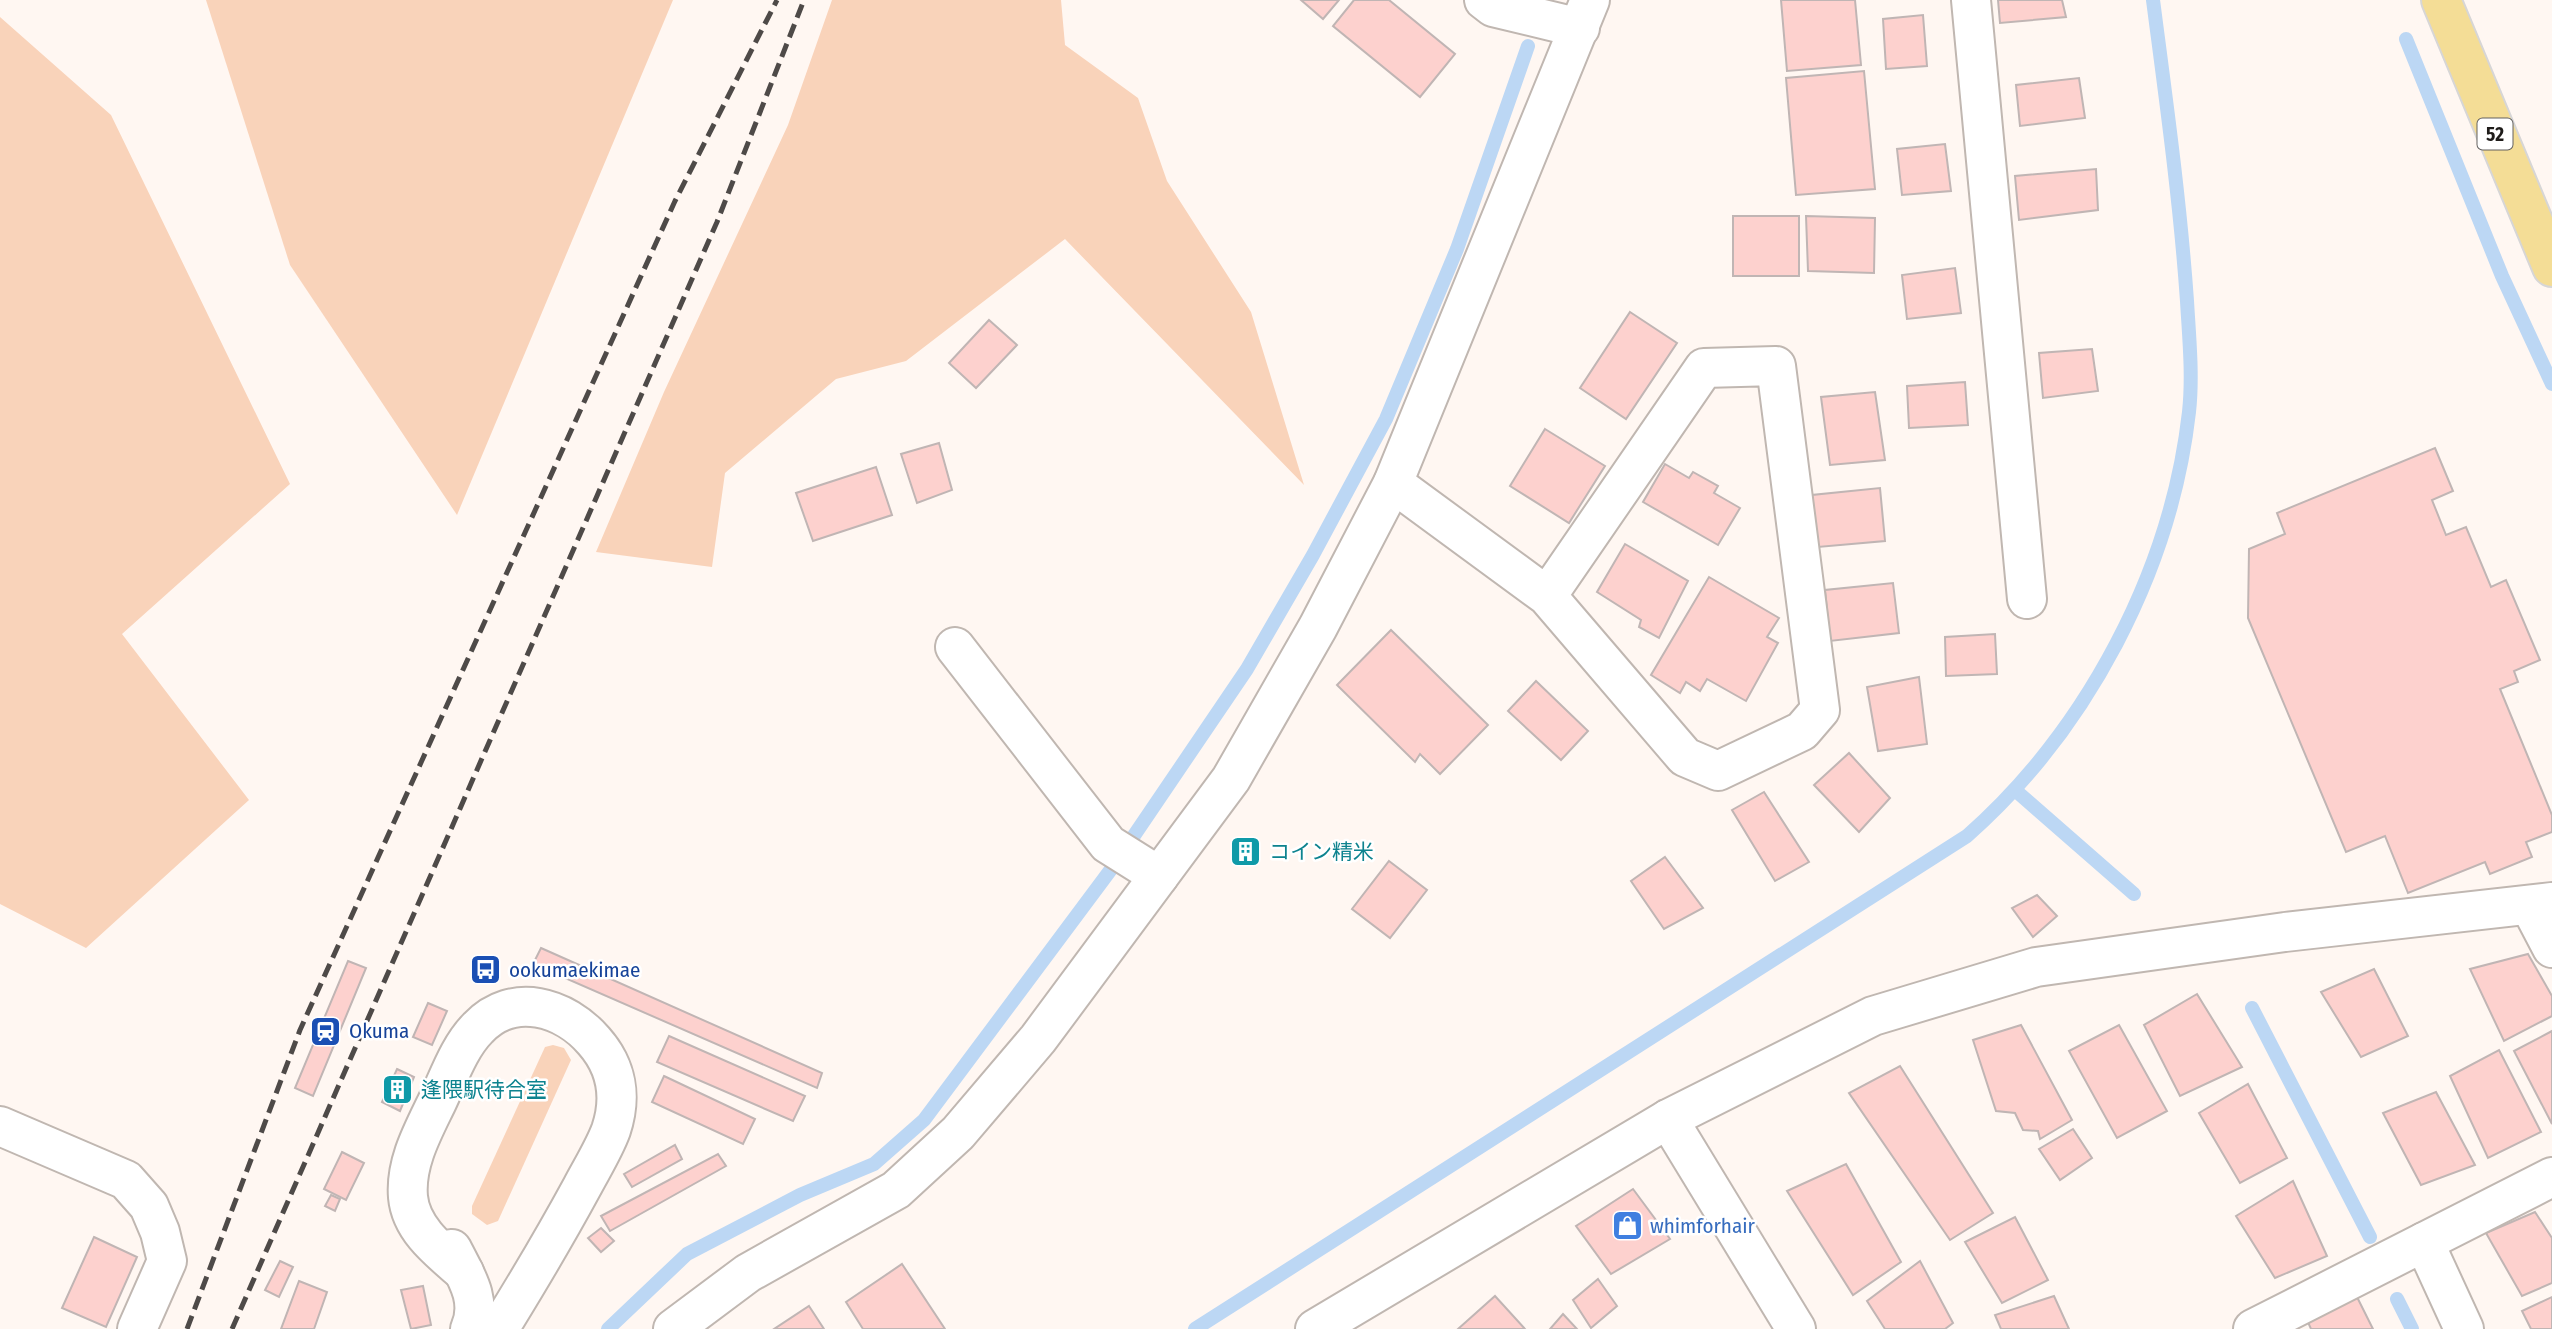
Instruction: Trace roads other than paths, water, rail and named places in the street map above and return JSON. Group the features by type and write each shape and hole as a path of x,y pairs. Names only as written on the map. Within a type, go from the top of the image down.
{"main road":[{"name":"52","path":"2441,0 2552,267"}],"street":[{"path":"673,1329 748,1273 896,1190 958,1132 1038,1039 1231,779 1318,626 1394,483 1585,14 1493,7 1485,0"},
{"path":"1971,0 2027,599"},
{"path":"1394,483 1547,596 1685,757 1718,771 1802,731 1820,709 1776,366 1704,368 1547,596"},
{"path":"955,647 1108,845 1159,876"},
{"path":"1315,1329 1668,1119 1873,1016 2036,967 2285,932 2541,904 2552,948"},
{"path":"470,1329 477,1314 475,1298 464,1272 433,1244 415,1222 408,1198 416,1146 465,1045 489,1018 531,1005 549,1008 578,1025 604,1051 615,1076 615,1111 611,1130 542,1261 499,1329"},
{"path":"1668,1119 1796,1329"},
{"path":"0,1126 126,1180 149,1206 160,1232 167,1261 137,1329"},
{"path":"2253,1329 2552,1177"},
{"path":"2424,1242 2464,1329"}],"waterway":[{"path":"1195,1329 1967,836 2010,794 2050,747 2085,697 2116,644 2142,588 2164,530 2179,472 2189,412 2191,384 2184,263 2153,0"},
{"path":"2406,39 2502,276 2552,384"},
{"path":"1131,840 1247,669 1313,555 1386,419 1457,249 1528,46"},
{"path":"2015,790 2134,894"},
{"path":"608,1329 687,1254 800,1195 874,1164 924,1120 1112,868"},
{"path":"2252,1008 2370,1237"},
{"path":"2397,1299 2412,1329"}],"railway":[{"path":"187,1329 300,1030 675,201 777,0"},
{"path":"232,1329 717,222 804,0"}],"place":[{"name":"コイン精米","path":"1246,852"},
{"name":"ookumaekimae","path":"486,970"},
{"name":"Okuma","path":"326,1031"},
{"name":"逢隈駅待合室","path":"398,1090"},
{"name":"whimforhair","path":"1627,1226"}]}
